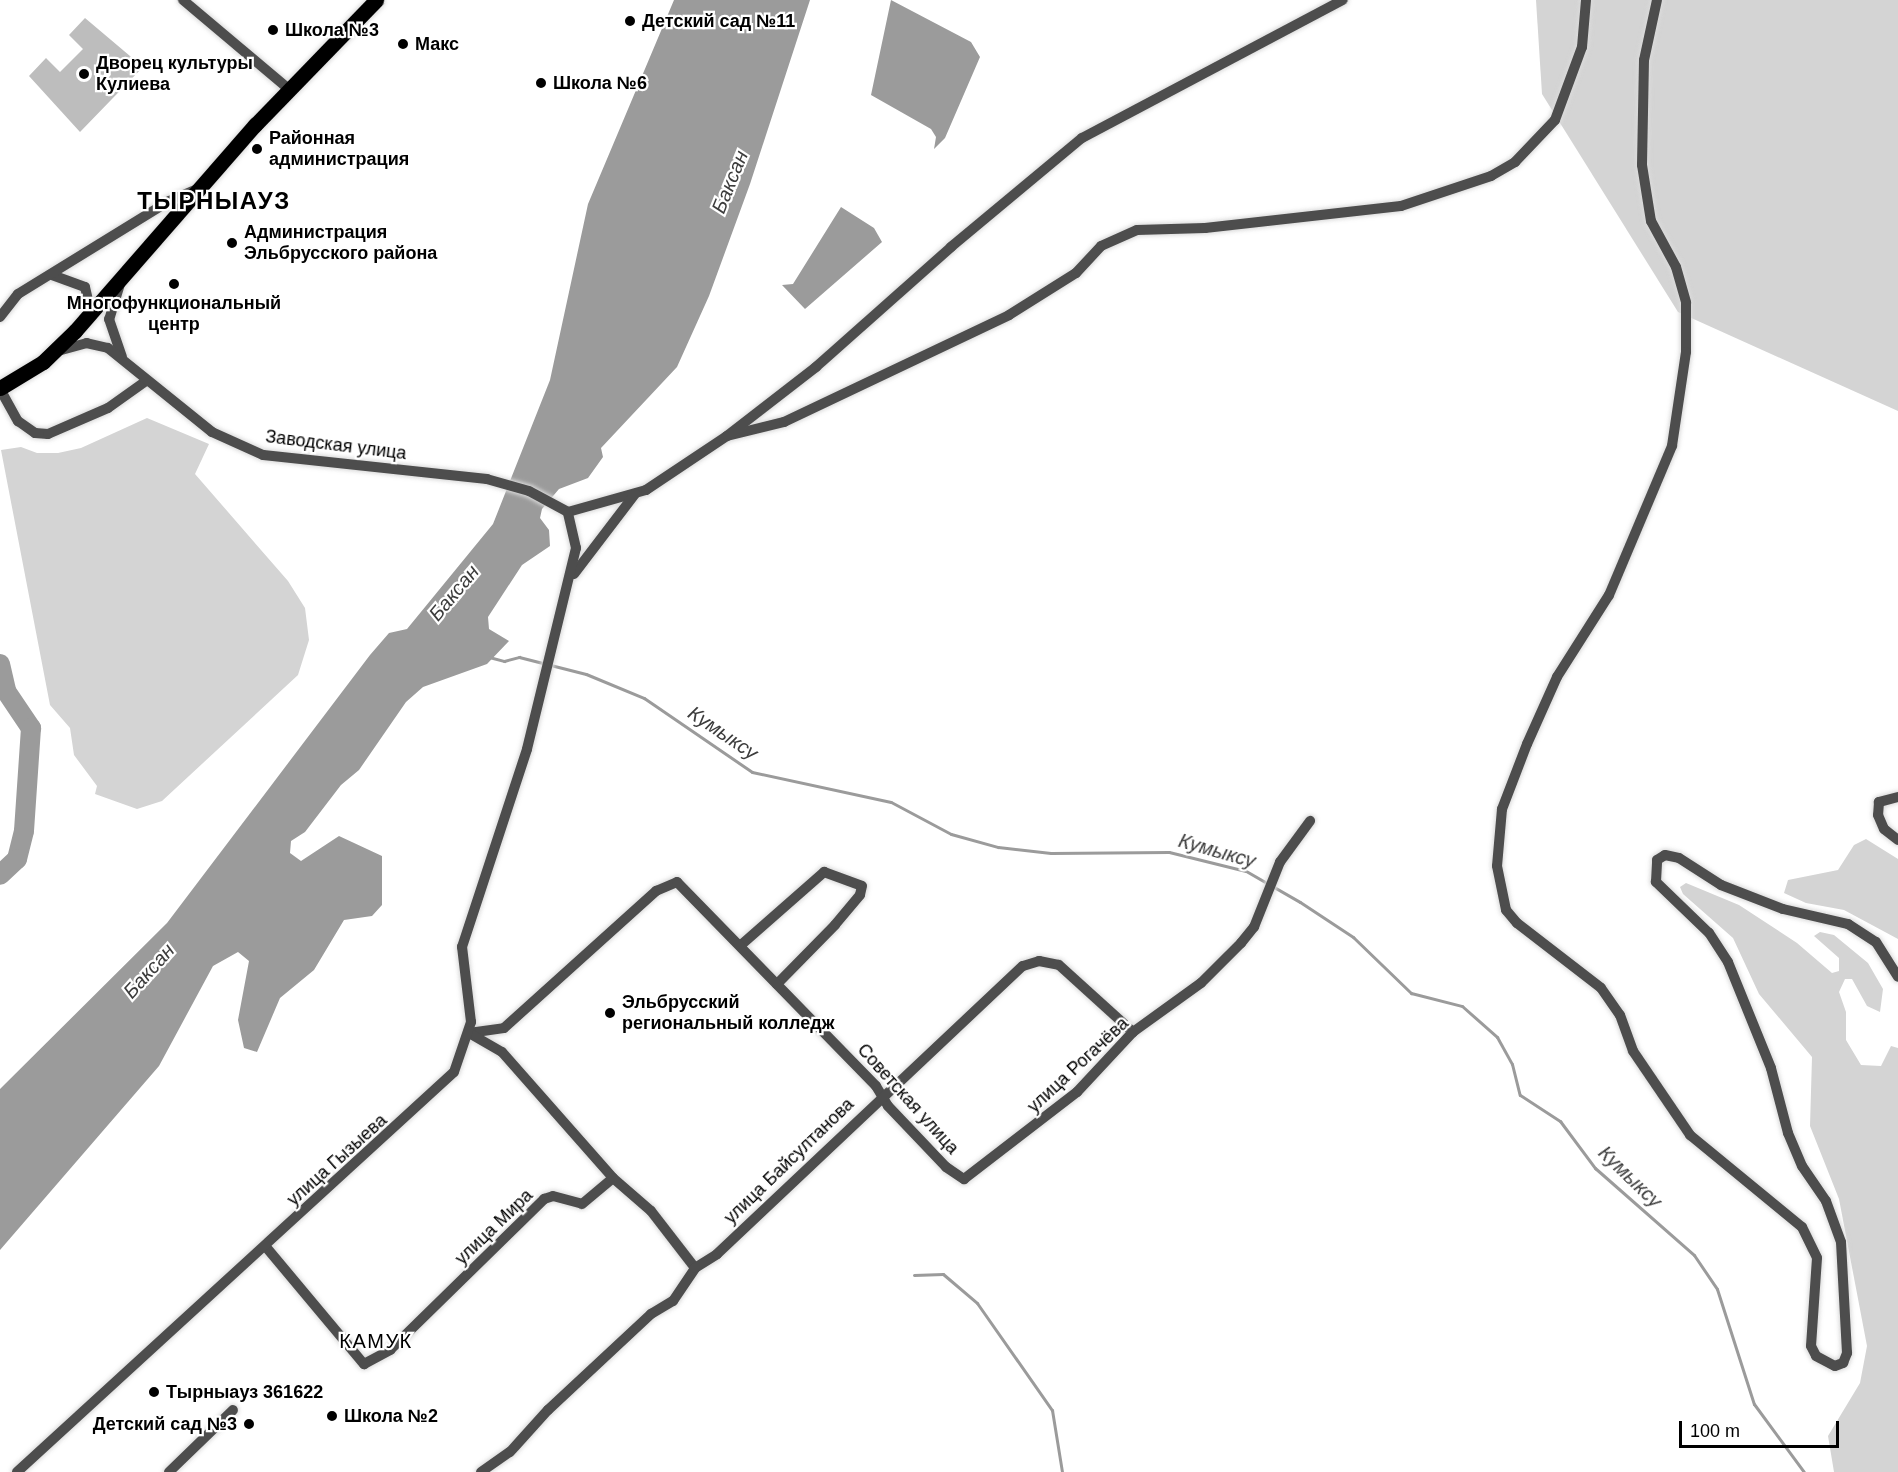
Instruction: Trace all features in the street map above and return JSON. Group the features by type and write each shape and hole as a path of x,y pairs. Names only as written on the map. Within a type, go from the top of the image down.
{"main road":[{"path":"0,388 32,370 54,352 91,314 199,188 376,0"}],"street":[{"path":"183,0 290,90"},
{"path":"695,1268 651,1211 614,1178 502,1052 469,1033 462,947 553,648 570,578 576,538 568,512 636,493 666,479 727,436 816,368 1082,138 1343,0"},
{"path":"727,436 784,422 1009,315 1076,273 1101,246 1137,230 1205,228 1401,206 1491,176 1515,162 1555,120 1582,47 1586,0"},
{"path":"1658,0 1644,60 1642,165 1651,221 1676,267 1686,303 1686,352 1672,446 1609,595 1557,677 1527,744 1502,809 1497,866 1506,910 1517,923 1602,988 1620,1014 1633,1051 1690,1136 1802,1227 1817,1258 1811,1346 1825,1364 1835,1366 1843,1363 1847,1353 1841,1242 1826,1201 1802,1166 1788,1133 1771,1068 1728,962 1709,933 1656,882 1657,860 1665,855 1679,858 1721,885 1783,909 1848,924 1876,942 1898,977"},
{"path":"0,316 18,294 169,201 199,188"},
{"path":"52,275 74,279 85,286 91,314"},
{"path":"122,280 109,319 122,357"},
{"path":"54,352 93,343 122,357"},
{"name":"Заводская улица","path":"122,357 146,381 212,432 263,455 505,483 558,504 568,512"},
{"path":"0,388 18,421 35,433 48,434 108,408 146,381"},
{"path":"570,578 636,493"},
{"path":"1898,797 1879,802 1878,815 1884,829 1898,840"},
{"name":"улица Рогачёва","path":"970,1176 1077,1092 1133,1032 1201,983 1241,944 1254,927 1280,862 1310,821"},
{"path":"741,945 824,872 862,886 860,895 835,925 777,984"},
{"name":"Советская улица","path":"469,1033 504,1028 656,891 673,882 694,895 884,1094 888,1106 946,1167 960,1179 970,1176"},
{"name":"улица Байсултанова","path":"481,1472 510,1452 548,1410 651,1314 673,1300 695,1268 717,1254 1008,977 1031,963 1059,965 1133,1032"},
{"name":"улица Гызыева","path":"17,1472 444,1084 460,1060 469,1033"},
{"name":"улица Мира","path":"266,1247 364,1364 390,1350 544,1199 554,1196 582,1204 614,1178"},
{"path":"169,1472 232,1410"}],"shaded area":[{"path":"1536,0 1898,0 1898,411 1678,312 1542,94"},
{"path":"147,418 209,444 195,474 288,581 305,608 309,640 298,675 162,801 137,809 95,794 97,786 74,755 70,728 50,705 1,450 21,447 37,453 58,453 81,448"},
{"path":"1866,839 1898,859 1898,939 1844,910 1806,903 1784,893 1788,880 1838,870 1854,845"},
{"path":"1686,883 1739,905 1797,943 1832,973 1839,971 1839,958 1814,936 1820,932 1834,935 1868,963 1883,989 1880,1012 1867,1006 1852,979 1845,979 1839,992 1846,1012 1846,1040 1861,1065 1881,1066 1891,1046 1898,1048 1898,1472 1834,1472 1828,1436 1860,1383 1867,1346 1839,1199 1810,1126 1812,1057 1759,994 1733,938 1683,894 1680,887"}],"water":[{"name":"Баксан","path":"674,0 810,0 750,184 709,296 677,367 601,448 603,457 588,478 559,489 542,509 540,518 549,530 550,546 522,565 488,617 489,629 509,641 487,664 423,687 406,702 359,770 341,785 305,832 291,841 290,853 301,861 339,836 382,856 382,905 372,916 344,920 314,970 280,998 257,1052 244,1048 238,1020 249,961 238,952 213,966 159,1066 0,1250 0,1089 167,923 370,655 389,633 407,629 493,524 550,380 588,204"},
{"path":"891,0 971,42 980,57 945,138 934,149 936,137 931,129 871,95"},
{"path":"841,207 874,228 882,242 805,309 782,285 793,284"}],"building":[{"name":"Дворец культуры Кулиева","path":"85,18 143,67 80,132 29,76 46,58 60,72 83,49 69,35"}],"waterway":[{"name":"Кумыксу","path":"489,657 504,661 519,657 586,674 644,698 752,772 891,802 951,834 998,847 1051,853 1169,852 1246,871 1300,902 1353,937 1411,993 1462,1006 1497,1037 1512,1064 1520,1095 1560,1121 1595,1168 1694,1255 1717,1289 1754,1404 1804,1472"},
{"path":"0,664 6,691 31,728 24,831 17,859 0,875"},
{"path":"914,1275 943,1274 977,1303 1052,1410 1062,1472"}],"place":[{"name":"Детский сад №11","path":"630,21"},
{"name":"Школа №3","path":"273,30"},
{"name":"Макс","path":"403,44"},
{"name":"Дворец культуры Кулиева","path":"84,74"},
{"name":"Школа №6","path":"541,83"},
{"name":"Районная администрация","path":"257,149"},
{"name":"Администрация Эльбрусского района","path":"232,243"},
{"name":"Многофункциональный центр","path":"174,284"},
{"name":"Эльбрусский региональный колледж","path":"610,1013"},
{"name":"Тырныауз 361622","path":"154,1392"},
{"name":"Школа №2","path":"332,1416"},
{"name":"Детский сад №3","path":"249,1424"}],"district":[{"name":"ТЫРНЫАУЗ","path":"214,201"},
{"name":"КАМУК","path":"376,1341"}]}
